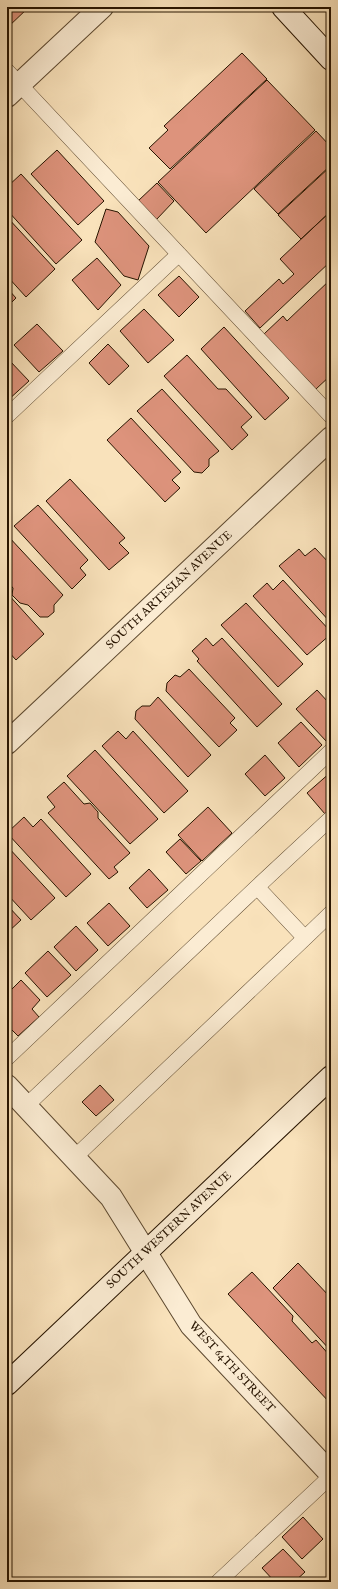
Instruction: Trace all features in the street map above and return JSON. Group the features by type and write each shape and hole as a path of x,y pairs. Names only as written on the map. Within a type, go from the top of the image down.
{"street":[{"path":"11,84 102,7"},
{"path":"283,7 331,59"},
{"name":"SOUTH ARTESIAN AVENUE","path":"7,743 331,438"},
{"name":"SOUTH WESTERN AVENUE","path":"7,1384 331,1077"},
{"name":"WEST 64TH STREET","path":"7,1086 111,1197 191,1324 331,1475"}],"lane":[{"path":"11,84 179,254 331,416"},
{"path":"7,416 179,254"},
{"path":"7,1058 331,751"},
{"path":"26,1106 330,819"},
{"path":"257,887 305,938"},
{"path":"74,1158 331,913"},
{"path":"218,1582 331,1475"}],"building":[{"path":"7,7 29,7 7,28"},
{"path":"242,53 267,79 170,169 149,148 168,130 164,126"},
{"path":"267,80 315,130 206,233 158,182"},
{"path":"316,131 331,147 331,165 278,214 254,189"},
{"path":"57,150 104,201 78,225 31,174"},
{"path":"331,166 331,211 301,239 278,215"},
{"path":"21,174 82,240 56,264 7,210 7,187"},
{"path":"157,183 174,201 156,220 138,201"},
{"path":"106,209 118,212 149,246 138,280 124,276 95,242"},
{"path":"331,211 331,261 260,328 245,311 279,279 283,284 294,274 280,259"},
{"path":"7,217 55,269 26,297 7,276"},
{"path":"97,258 121,285 98,310 72,280"},
{"path":"179,276 199,297 179,317 158,295"},
{"path":"331,279 331,375 316,389 264,334 283,316 287,321"},
{"path":"7,288 16,298 7,307"},
{"path":"144,309 174,340 148,363 120,331"},
{"path":"37,324 63,351 39,372 14,345"},
{"path":"224,327 289,398 265,420 201,349"},
{"path":"108,344 129,366 109,385 89,363"},
{"path":"187,355 218,389 226,389 252,417 241,427 248,435 232,450 164,376"},
{"path":"9,360 29,381 7,401 7,362"},
{"path":"162,389 219,451 209,459 209,466 202,473 194,472 137,411"},
{"path":"131,418 181,472 172,480 180,488 165,502 107,440"},
{"path":"7,478 11,483 7,487"},
{"path":"70,479 125,538 119,543 129,553 109,570 46,501"},
{"path":"38,505 88,560 80,568 86,575 72,589 14,526"},
{"path":"7,535 63,595 54,605 54,612 48,617 40,617 28,605 20,603 12,595 13,588 7,581"},
{"path":"315,548 331,565 331,623 279,566 299,549 305,556"},
{"path":"283,580 331,632 331,634 307,655 253,596 267,583 273,590"},
{"path":"7,593 44,634 16,660 7,650"},
{"path":"246,603 303,664 278,687 221,625"},
{"path":"206,638 213,646 222,638 282,704 257,727 197,661 199,659 192,651"},
{"path":"189,669 235,718 230,723 237,730 219,747 166,691 167,683 175,675 180,677"},
{"path":"317,690 329,703 331,702 331,738 327,742 296,709"},
{"path":"158,697 211,755 188,777 135,719 136,711 142,706 150,706"},
{"path":"301,722 322,745 299,767 278,743"},
{"path":"118,731 126,739 133,731 188,791 164,813 102,746"},
{"path":"95,750 158,819 130,844 67,776"},
{"path":"265,755 285,778 265,796 245,774"},
{"path":"331,772 331,821 307,793"},
{"path":"64,782 84,804 90,803 98,812 98,818 130,853 114,867 118,872 109,879 48,813 55,807 47,797"},
{"path":"208,807 232,833 202,861 178,835"},
{"path":"24,817 33,827 41,819 91,874 66,897 7,833"},
{"path":"180,839 201,861 186,874 166,852"},
{"path":"7,846 55,898 31,920 7,894"},
{"path":"149,869 168,890 147,908 129,888"},
{"path":"109,903 130,926 108,946 87,923"},
{"path":"7,905 21,920 7,933"},
{"path":"76,926 98,950 76,971 54,947"},
{"path":"48,951 71,975 47,997 25,973"},
{"path":"21,980 40,1000 32,1009 39,1017 18,1036 7,1025 7,994"},
{"path":"100,1085 114,1100 96,1116 82,1102"},
{"path":"298,1263 331,1298 331,1351 273,1288"},
{"path":"252,1272 293,1316 292,1321 312,1343 316,1340 331,1357 331,1404 228,1294"},
{"path":"303,1517 323,1539 302,1559 282,1537"},
{"path":"283,1549 305,1572 294,1582 275,1582 262,1568"}]}
